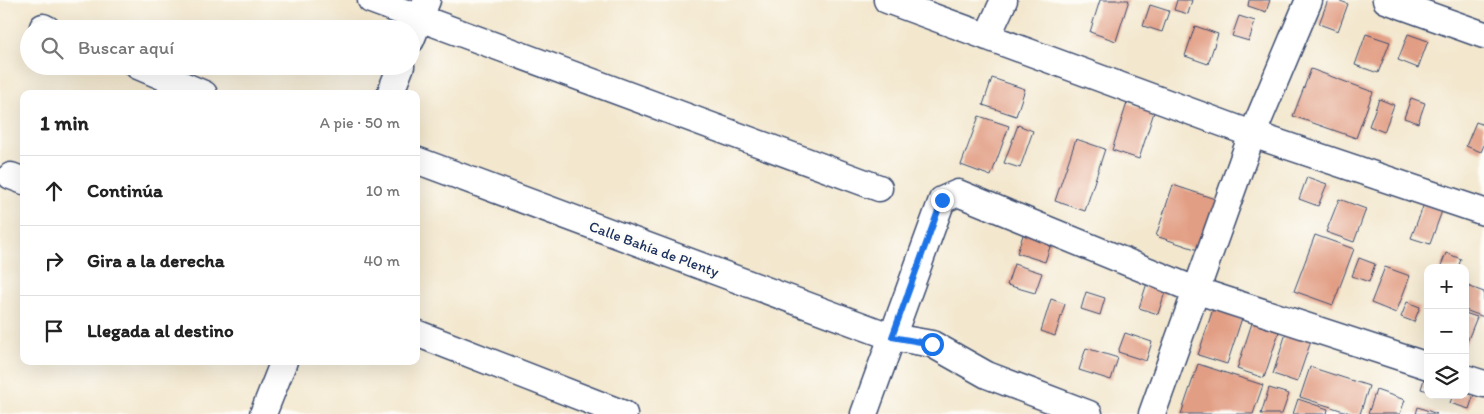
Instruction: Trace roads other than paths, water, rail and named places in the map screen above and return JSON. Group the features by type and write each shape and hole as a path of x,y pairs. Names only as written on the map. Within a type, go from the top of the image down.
{"street":[{"path":"371,0 879,188"},
{"path":"887,0 1252,134 1484,212"},
{"path":"987,37 1004,0"},
{"path":"1152,414 1252,134 1310,0"},
{"path":"1386,0 1484,35"},
{"path":"159,75 195,90"},
{"path":"392,90 397,75"},
{"name":"Calle Bahía de Plenty","path":"420,161 892,337 932,344 987,375 1089,414"},
{"path":"864,414 942,200 958,193 1195,290 1424,365"},
{"path":"420,335 624,414"},
{"path":"263,414 282,365"},
{"path":"1469,379 1484,384"}]}
